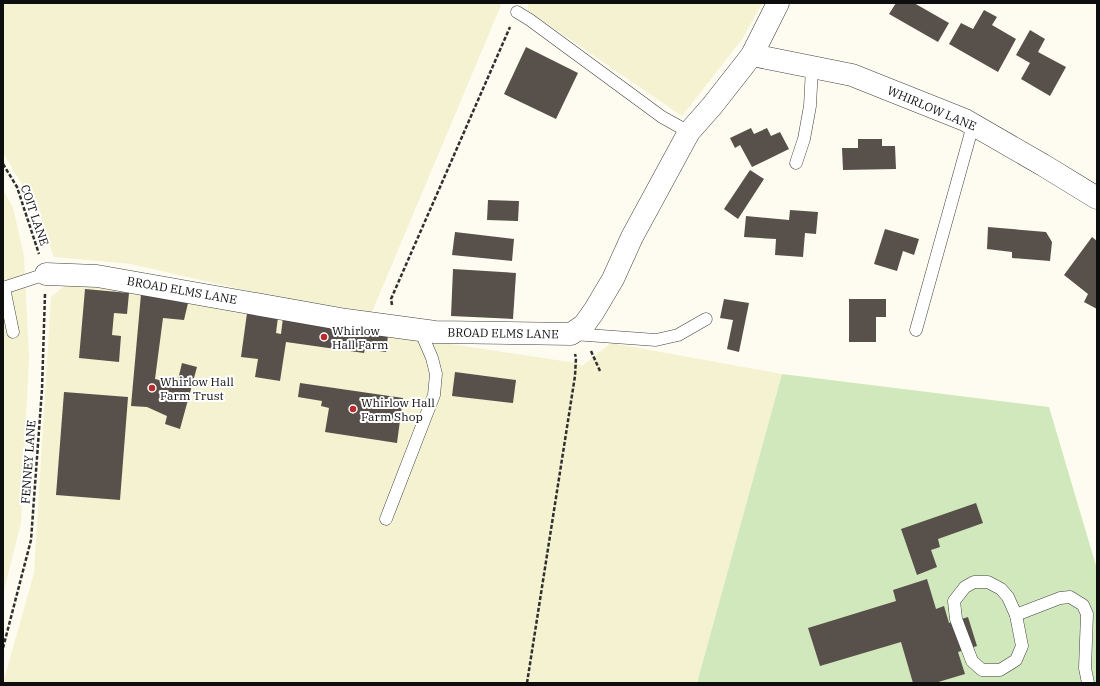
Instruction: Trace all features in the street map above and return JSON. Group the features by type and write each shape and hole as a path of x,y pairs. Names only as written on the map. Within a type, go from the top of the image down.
{"street":[{"name":"BROAD ELMS LANE","path":"46,274 97,276 346,320 435,332 571,334 584,325 613,279 635,230 689,132 712,106 752,55 778,3"},
{"name":"WHIRLOW LANE","path":"752,55 852,75 965,120 1097,198"}],"lane":[{"path":"517,12 530,20 662,118 689,132"},
{"path":"796,163 804,139 810,106 812,67"},
{"path":"916,330 974,125"},
{"path":"13,332 3,288 46,274"},
{"path":"571,334 656,340 678,335 706,318"},
{"path":"386,519 434,395 436,374 432,358 420,330"},
{"path":"974,582 988,582 1001,589 1008,597 1016,615 1022,646 1016,660 1000,670 982,670 972,661 956,619 954,601 965,587 974,582"},
{"path":"1016,615 1060,598 1070,597 1083,605 1087,614 1085,668 1088,683"}],"path":[{"path":"395,327 391,299 517,12"},
{"name":"COIT LANE","path":"3,164 17,187 46,274"},
{"name":"FENNEY LANE","path":"3,648 31,540 42,389 46,274"},
{"path":"527,683 576,376 576,358 571,334"}],"shaded area":[{"path":"3,3 502,3 372,312 270,296 131,264 55,257 53,255 39,212 3,153"},
{"path":"529,3 762,3 743,38 682,116 527,10"},
{"path":"3,190 13,207 24,256 29,357 21,523 3,594"},
{"path":"69,282 247,313 576,363 582,366 611,343 782,374 697,683 3,683 34,573 51,297"}],"green space":[{"path":"782,374 1049,407 1097,569 1097,683 697,683"}],"building":[{"path":"896,3 914,3 949,23 938,42 889,14"},
{"path":"984,10 997,17 992,25 1016,39 998,72 949,44 961,23 973,29"},
{"path":"1030,30 1045,39 1038,52 1066,67 1050,96 1021,79 1030,63 1016,55"},
{"path":"526,47 578,73 556,119 504,94"},
{"path":"751,128 754,134 767,128 771,136 780,132 789,149 752,167 740,145 735,148 730,138"},
{"path":"858,139 882,139 882,146 895,146 896,169 843,170 842,148 858,148"},
{"path":"750,170 764,179 738,219 724,209"},
{"path":"488,200 519,201 518,221 487,220"},
{"path":"790,210 818,212 816,234 805,233 803,257 775,255 776,239 744,237 746,216 789,220"},
{"path":"988,227 1046,232 1052,242 1050,261 1012,258 1012,252 987,249"},
{"path":"885,229 919,239 914,255 903,251 897,271 874,264"},
{"path":"455,232 514,239 512,261 452,255"},
{"path":"1092,237 1097,241 1097,309 1084,302 1088,294 1064,275"},
{"path":"453,269 516,273 513,319 451,316"},
{"path":"85,289 129,293 127,314 114,313 112,335 121,336 119,362 79,358"},
{"path":"141,294 188,303 184,320 163,318 155,379 177,384 182,363 197,367 180,429 165,424 167,416 147,407 131,406"},
{"path":"724,299 749,303 739,352 727,349 733,320 720,318"},
{"path":"849,299 886,299 886,317 876,317 876,342 849,342"},
{"path":"247,313 278,317 276,333 281,334 283,318 388,335 386,352 365,349 364,353 286,342 280,381 255,377 258,359 241,357"},
{"path":"455,372 516,380 513,403 452,396"},
{"path":"300,383 403,398 397,443 325,432 329,408 321,406 322,401 298,397"},
{"path":"64,392 128,397 120,500 56,495"},
{"path":"976,503 983,523 938,539 940,547 931,550 937,567 917,575 901,529"},
{"path":"927,579 936,609 944,606 949,623 968,617 977,646 958,652 965,674 935,683 913,683 901,642 820,666 808,628 896,601 893,590"}],"place":[{"name":"Whirlow Hall Farm","path":"324,337"},
{"name":"Whirlow Hall Farm Trust","path":"152,388"},
{"name":"Whirlow Hall Farm Shop","path":"353,409"}]}
